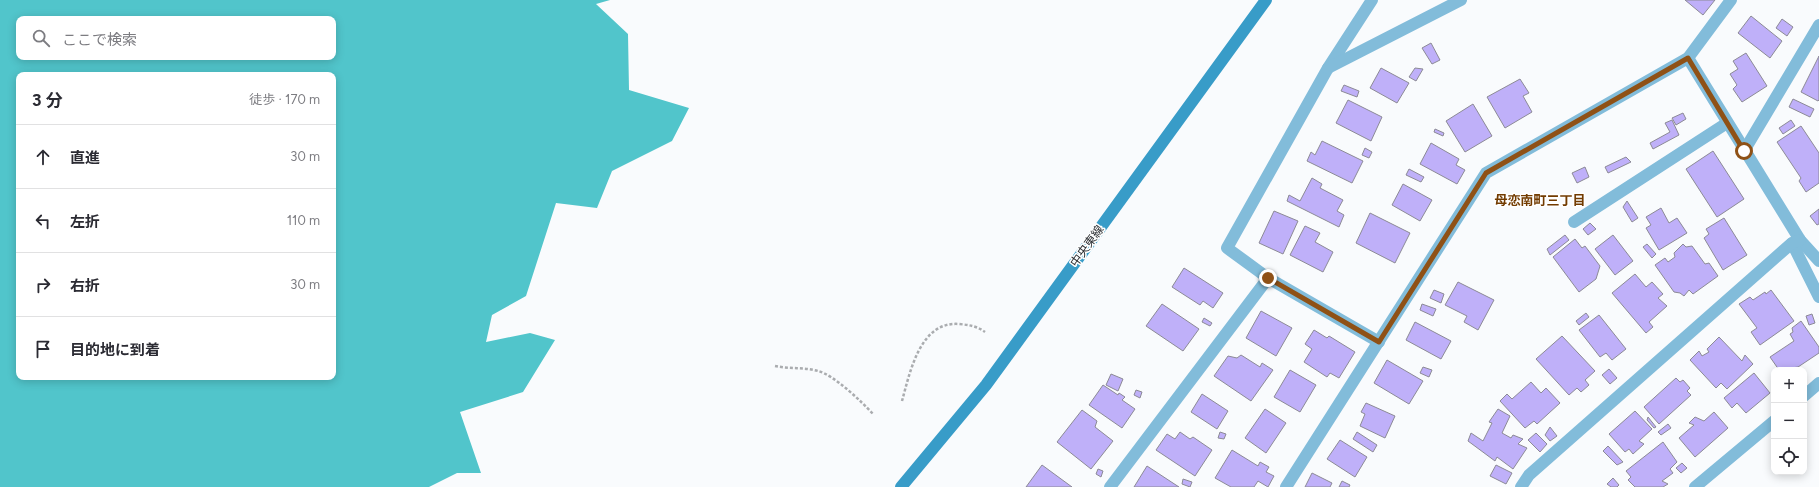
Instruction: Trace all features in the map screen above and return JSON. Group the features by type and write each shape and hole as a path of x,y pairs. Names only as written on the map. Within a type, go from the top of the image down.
{"main road":[{"name":"中央東線","path":"901,487 986,385 1266,0"}],"street":[{"path":"1372,0 1328,68 1227,248 1268,278 1379,342"},
{"path":"1328,68 1461,0"},
{"path":"1286,487 1486,173 1688,58 1731,0"},
{"path":"1744,151 1819,25"},
{"path":"1688,58 1744,151 1796,242 1819,297"},
{"path":"1574,222 1726,123"},
{"path":"1796,242 1819,261"},
{"path":"1520,487 1529,475 1796,242"},
{"path":"1110,487 1268,278"},
{"path":"1807,393 1819,383"},
{"path":"1695,487 1771,424"}],"path":[{"path":"902,401 914,359 931,334 948,324 979,328 985,332"},
{"path":"775,366 818,370 831,377 873,414"}],"water":[{"path":"0,0 610,0 596,4 628,34 629,90 689,108 672,141 612,171 597,208 556,203 526,296 492,315 486,342 530,333 555,340 523,392 460,412 481,473 457,473 429,487 0,487"}],"building":[{"path":"1685,0 1715,0 1703,15"},
{"path":"1751,16 1782,41 1770,58 1738,33"},
{"path":"1782,19 1793,27 1787,36 1776,28"},
{"path":"1431,43 1440,60 1432,64 1422,48"},
{"path":"1746,53 1767,86 1742,102 1733,89 1737,85 1730,74 1738,69 1733,61"},
{"path":"1819,56 1819,100 1818,101 1801,92"},
{"path":"1381,68 1409,83 1397,103 1370,88"},
{"path":"1415,68 1423,69 1416,81 1409,77"},
{"path":"1520,79 1529,93 1523,96 1532,112 1505,128 1487,97"},
{"path":"1344,85 1359,91 1357,97 1341,91"},
{"path":"1793,99 1814,109 1810,117 1789,107"},
{"path":"1348,100 1382,117 1371,141 1336,123"},
{"path":"1473,104 1492,136 1465,152 1446,121"},
{"path":"1683,113 1686,119 1676,125 1672,118"},
{"path":"1672,120 1679,135 1653,149 1650,143 1670,132 1665,123"},
{"path":"1791,120 1795,126 1783,134 1779,128"},
{"path":"1801,126 1819,153 1819,183 1806,192 1799,181 1801,178 1777,142"},
{"path":"1435,129 1444,133 1443,136 1434,132"},
{"path":"1322,141 1363,161 1352,183 1307,161 1311,152 1315,155"},
{"path":"1431,143 1459,159 1456,165 1465,170 1457,184 1420,164"},
{"path":"1365,148 1372,152 1369,158 1362,155"},
{"path":"1713,151 1744,199 1717,217 1686,169"},
{"path":"1626,157 1631,162 1608,173 1605,167"},
{"path":"1585,167 1589,177 1577,183 1572,173"},
{"path":"1409,169 1424,177 1421,182 1406,175"},
{"path":"1312,178 1322,184 1320,188 1343,200 1337,211 1344,215 1339,227 1287,201 1289,195 1300,201"},
{"path":"1403,184 1432,200 1420,221 1392,205"},
{"path":"1627,201 1638,218 1632,222 1623,207"},
{"path":"1661,208 1669,223 1677,218 1687,233 1659,250 1646,228 1651,225 1646,217"},
{"path":"1819,209 1819,224 1817,225 1810,216"},
{"path":"1274,211 1298,221 1283,254 1259,243"},
{"path":"1370,213 1410,233 1395,263 1356,243"},
{"path":"1724,218 1747,255 1723,270 1704,238 1709,234 1706,229"},
{"path":"1590,223 1596,229 1588,235 1583,229"},
{"path":"1305,226 1320,233 1315,242 1333,252 1323,272 1290,255"},
{"path":"1565,235 1569,240 1550,255 1547,249"},
{"path":"1613,235 1633,261 1615,275 1595,249"},
{"path":"1575,239 1582,248 1585,246 1600,266 1596,279 1579,292 1553,257"},
{"path":"1647,244 1656,254 1652,258 1643,247"},
{"path":"1683,244 1686,247 1692,246 1705,264 1709,263 1718,276 1693,294 1689,290 1684,296 1680,293 1674,292 1655,265 1665,258 1668,262 1675,257 1674,253"},
{"path":"1184,268 1223,293 1213,308 1203,301 1200,305 1172,287"},
{"path":"1635,274 1646,287 1652,282 1663,294 1658,298 1667,306 1649,322 1653,327 1646,333 1612,293"},
{"path":"1458,282 1494,300 1478,330 1464,322 1467,316 1445,305"},
{"path":"1434,290 1444,294 1441,303 1430,298"},
{"path":"1771,290 1794,321 1760,345 1751,332 1757,328 1739,304 1750,297 1753,300"},
{"path":"1162,304 1199,329 1183,351 1146,326"},
{"path":"1422,304 1436,309 1433,316 1420,310"},
{"path":"1261,311 1292,328 1276,356 1246,338"},
{"path":"1586,313 1589,317 1579,325 1576,321"},
{"path":"1812,314 1815,323 1809,325 1806,316"},
{"path":"1599,315 1626,349 1612,360 1606,353 1600,357 1579,330"},
{"path":"1204,318 1212,323 1210,326 1202,322"},
{"path":"1801,321 1819,347 1819,353 1798,367 1777,367 1770,357 1794,341 1790,334 1793,332 1792,328"},
{"path":"1415,322 1451,341 1441,359 1406,340"},
{"path":"1314,330 1327,338 1329,336 1355,352 1339,378 1330,373 1327,377 1304,362 1312,349 1305,344"},
{"path":"1562,336 1595,371 1585,380 1589,385 1581,392 1577,388 1569,395 1536,359"},
{"path":"1719,337 1742,361 1745,355 1753,364 1727,389 1721,383 1716,388 1690,360 1699,351 1702,356 1709,352 1707,349"},
{"path":"1241,355 1260,367 1262,363 1273,370 1251,401 1214,376 1228,356 1237,358"},
{"path":"1387,360 1423,381 1409,404 1374,383"},
{"path":"1423,367 1432,370 1429,377 1420,373"},
{"path":"1609,369 1617,378 1610,384 1602,375"},
{"path":"1290,370 1316,385 1300,412 1274,397"},
{"path":"1754,373 1770,393 1746,413 1737,403 1732,408 1724,398"},
{"path":"1111,374 1123,379 1118,391 1106,385"},
{"path":"1676,378 1680,382 1683,380 1690,388 1687,391 1691,395 1659,424 1644,407"},
{"path":"1531,382 1541,393 1546,388 1560,403 1537,424 1534,421 1525,428 1500,401 1507,394 1512,399"},
{"path":"1103,385 1118,395 1119,393 1125,397 1122,400 1135,409 1122,428 1089,405"},
{"path":"1136,390 1142,392 1140,398 1134,395"},
{"path":"1202,394 1228,411 1217,429 1191,412"},
{"path":"1366,403 1395,416 1385,438 1360,426 1365,414 1361,412"},
{"path":"1265,409 1286,423 1266,453 1245,438"},
{"path":"1498,409 1510,416 1502,433 1511,438 1513,435 1523,439 1518,444 1527,448 1513,469 1497,457 1495,461 1468,441 1471,433 1483,441 1492,423 1489,422"},
{"path":"1082,410 1097,421 1095,427 1113,441 1091,469 1057,442"},
{"path":"1635,411 1652,429 1639,441 1644,444 1633,454 1629,449 1625,452 1609,434"},
{"path":"1714,412 1728,428 1695,457 1679,438 1694,425 1689,423 1695,417 1704,421"},
{"path":"1648,417 1656,427 1654,428 1647,420"},
{"path":"1668,424 1671,428 1661,435 1658,432"},
{"path":"1550,427 1557,436 1550,441 1545,435"},
{"path":"1180,432 1190,439 1193,437 1212,450 1195,476 1156,450 1167,434 1175,439"},
{"path":"1220,432 1226,434 1224,439 1218,438"},
{"path":"1357,432 1377,445 1373,452 1353,439"},
{"path":"1536,433 1547,444 1540,452 1528,440"},
{"path":"1340,440 1367,457 1355,477 1327,459"},
{"path":"1663,442 1677,462 1670,469 1673,473 1662,481 1668,484 1663,487 1635,487 1628,480 1631,477 1626,471"},
{"path":"1608,446 1623,462 1617,465 1603,451"},
{"path":"1232,450 1258,466 1260,462 1269,467 1266,472 1274,476 1268,487 1258,481 1254,487 1231,487 1215,478"},
{"path":"1682,463 1687,468 1681,473 1676,468"},
{"path":"1042,465 1072,487 1026,487"},
{"path":"1496,465 1512,473 1506,484 1490,476"},
{"path":"1147,466 1179,487 1134,487"},
{"path":"1098,469 1103,471 1101,477 1096,474"},
{"path":"1312,473 1332,483 1330,487 1305,487"},
{"path":"1613,478 1619,485 1617,487 1611,487 1607,484"},
{"path":"1183,479 1192,482 1190,487 1182,484"},
{"path":"1342,481 1350,485 1349,487 1339,487"}],"district":[{"name":"母恋南町三丁目","path":"1540,200"}],"route":[{"path":"1268,278 1379,342 1486,173 1688,58 1744,151"}]}
